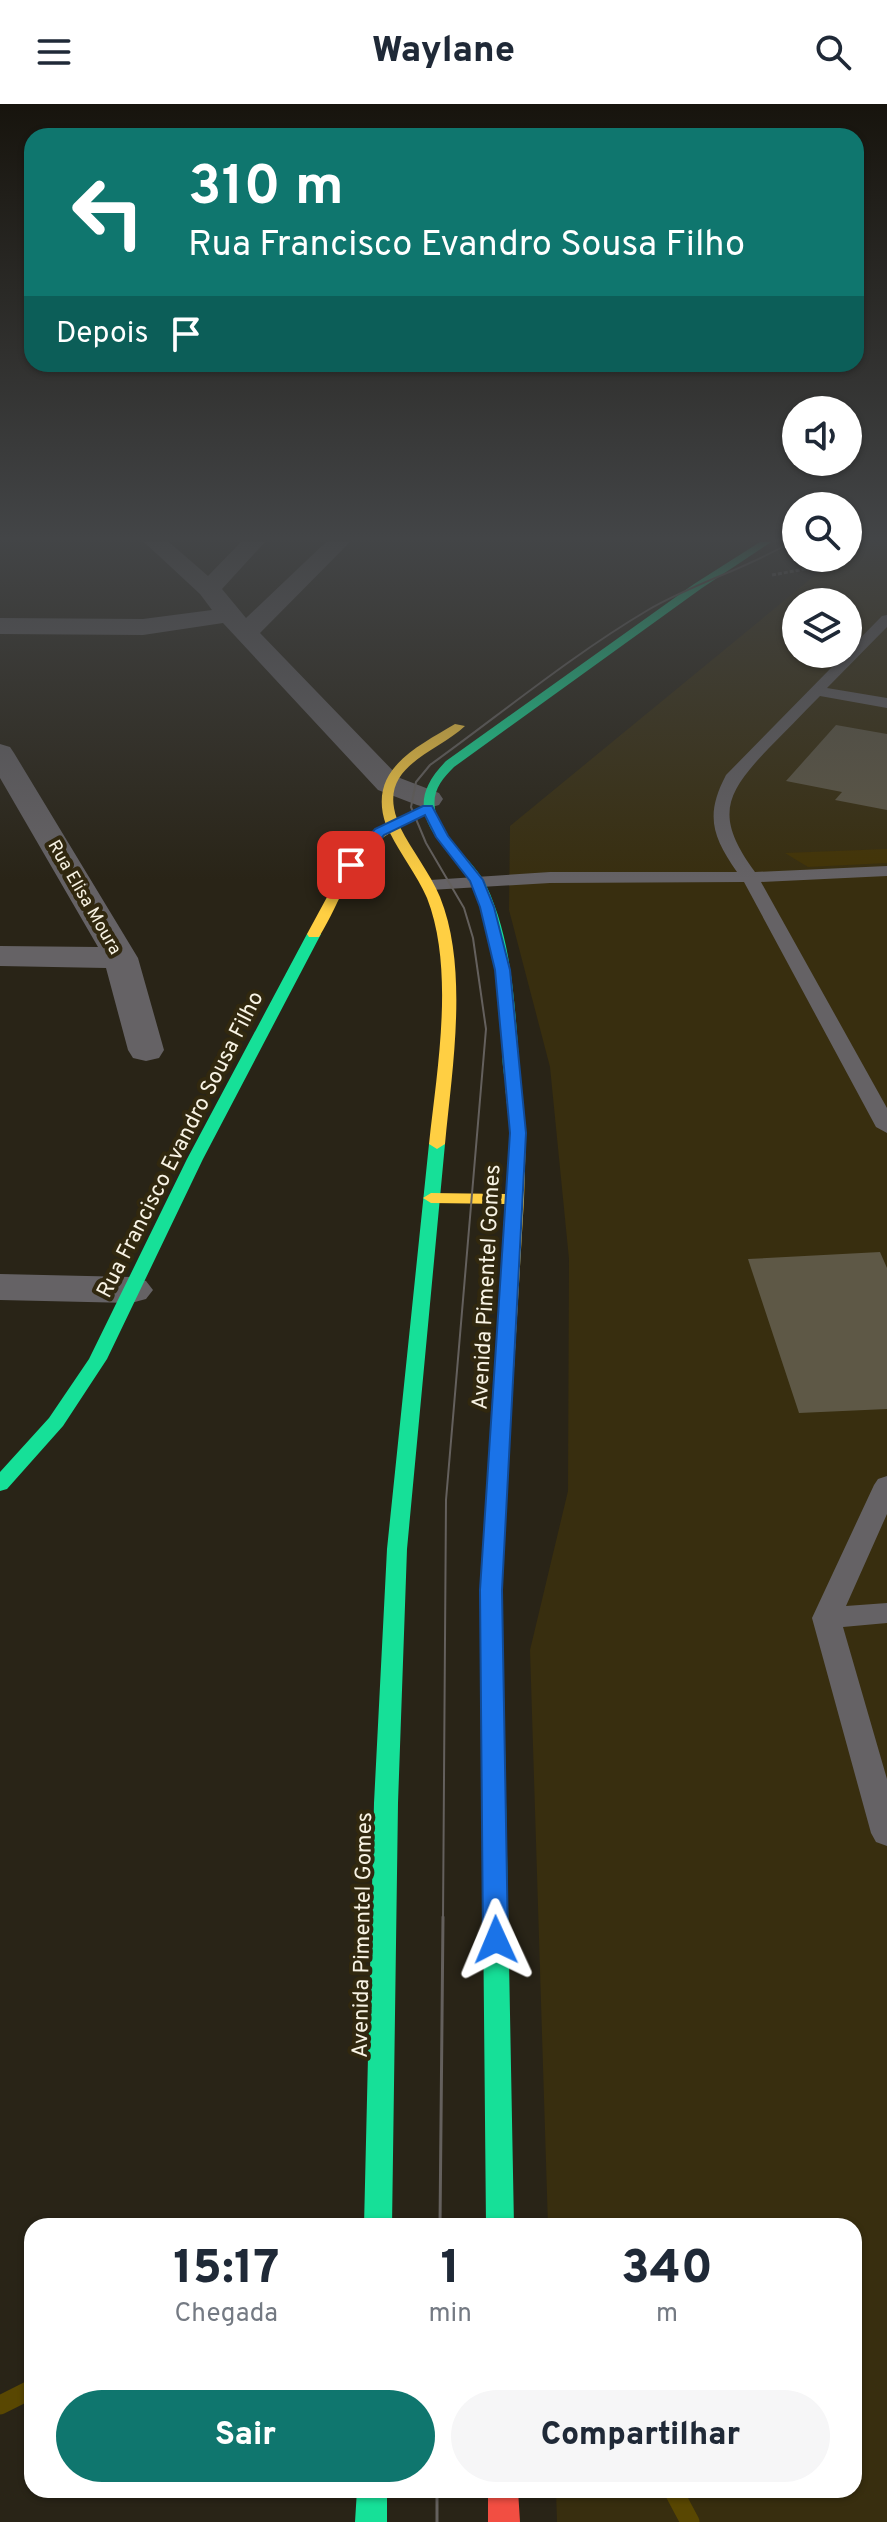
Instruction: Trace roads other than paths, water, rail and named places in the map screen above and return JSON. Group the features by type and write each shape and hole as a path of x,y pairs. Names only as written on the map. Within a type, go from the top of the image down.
{"main road":[{"path":"428,804 436,778 450,764 602,655"},
{"path":"389,784 415,756 478,712"},
{"name":"Avenida Pimentel Gomes","path":"378,2218 397,1549 447,1016 441,922 430,885 394,823 386,794 389,784"},
{"name":"Rua Francisco Evandro Sousa Filho","path":"0,1484 56,1422 98,1359 195,1159 351,865 370,839 428,804"},
{"name":"Avenida Pimentel Gomes","path":"428,804 442,837 477,880 487,907 502,970 516,1103 516,1199 491,1590 500,2218"},
{"path":"431,1198 516,1199"},
{"path":"371,2522 372,2498"},
{"path":"503,2498 504,2522"}],"street":[{"path":"267,655 389,784 428,804"},
{"name":"Rua Elisa Moura","path":"0,753 121,958 146,1050"},
{"path":"0,956 121,958"},
{"path":"0,1287 131,1290"}],"lane":[{"path":"852,655 734,775 725,789 720,822 726,841 750,877 887,1127"},
{"path":"816,691 887,703"},
{"path":"430,885 477,880 608,876 750,877 887,871"},
{"path":"887,1485 826,1618 887,1833"},
{"path":"826,1618 887,1613"}],"waterway":[{"path":"0,2405 24,2393"},
{"path":"677,2498 690,2522"}],"tram line":[{"path":"443,1919 446,1500 486,1029 473,938 464,908 426,843 411,807 416,782 430,765 580,655"},
{"path":"440,2218 443,1917"},
{"path":"437,2498 437,2522"}]}
